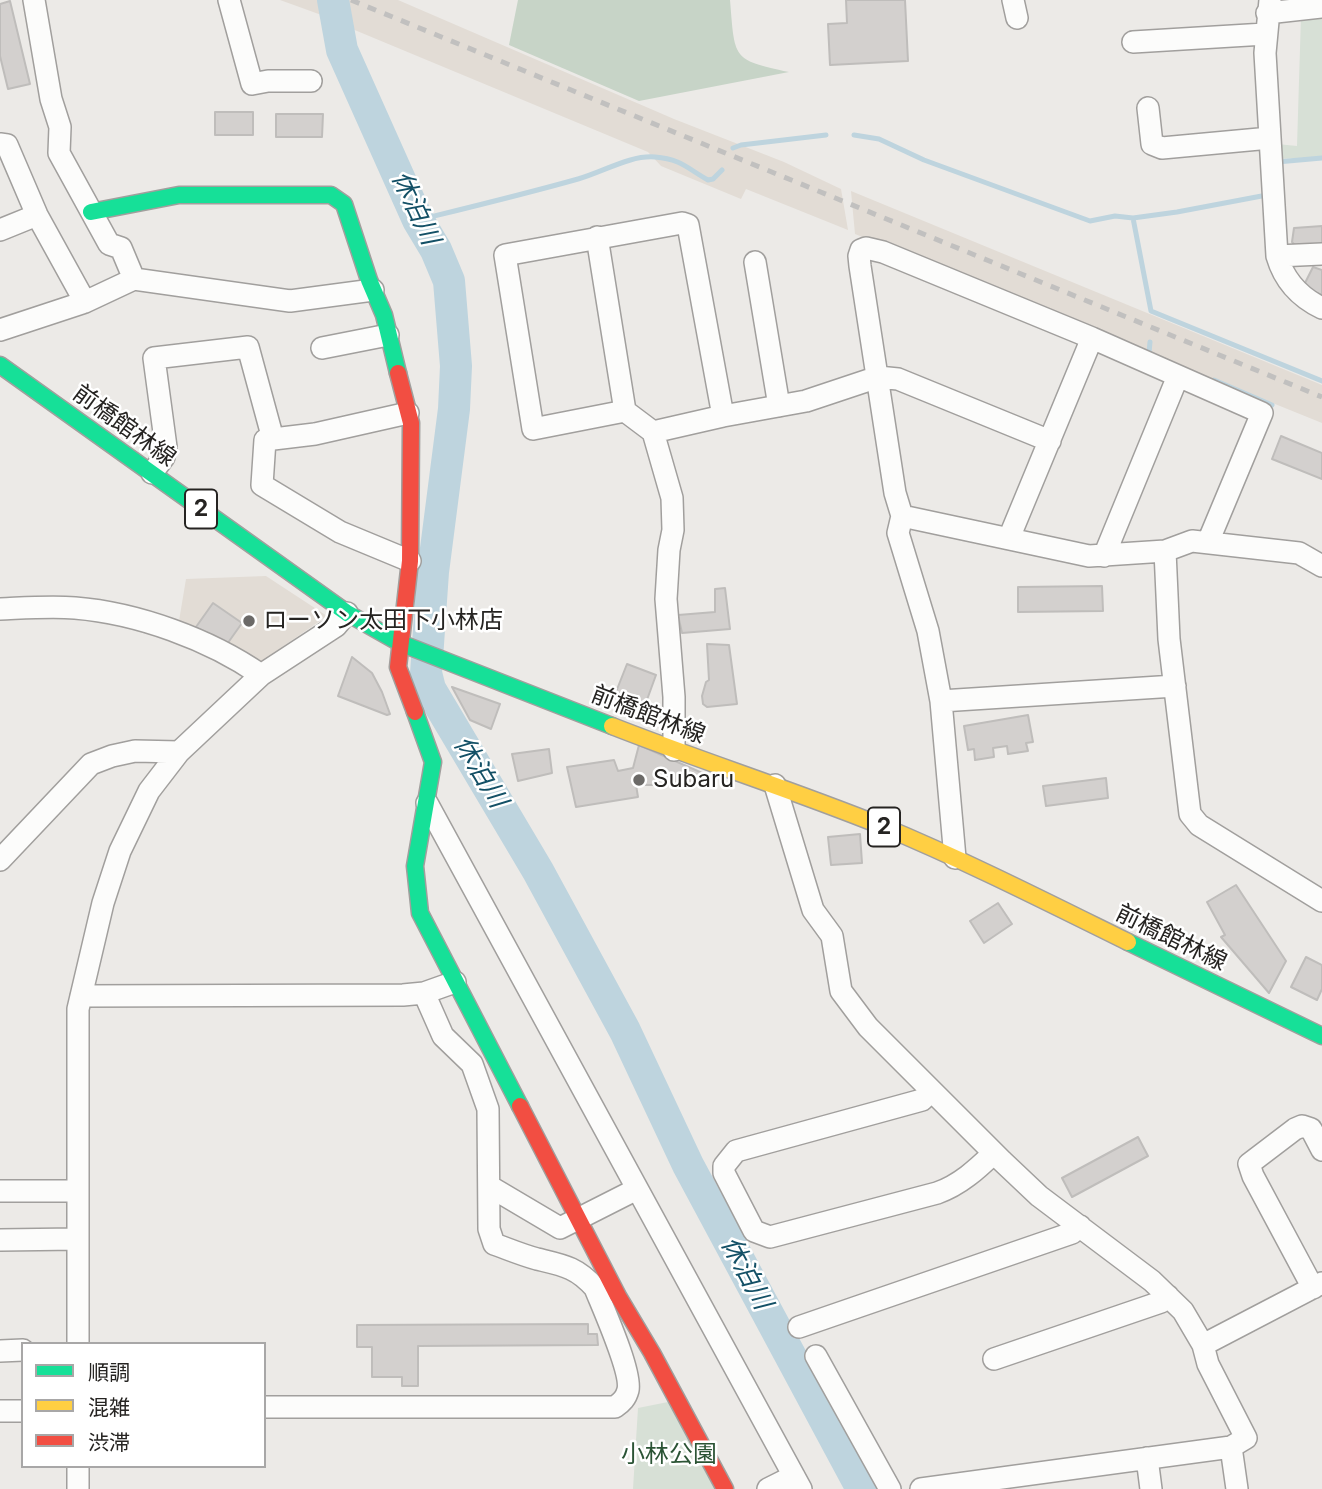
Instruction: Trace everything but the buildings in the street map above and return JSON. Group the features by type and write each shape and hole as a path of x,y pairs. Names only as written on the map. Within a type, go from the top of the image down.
{"street":[{"path":"34,0 51,99 60,127 59,153 109,244 121,248 134,279"},
{"path":"229,0 252,84 311,81"},
{"path":"1133,42 1267,15 1322,7"},
{"path":"1267,15 1270,138 1277,256 1282,272 1292,286 1310,302 1322,308"},
{"path":"1148,108 1152,144 1162,148 1270,138"},
{"path":"0,144 7,145 37,215 85,302"},
{"path":"91,212 179,195 331,195 344,204 384,315 411,424 410,561 404,644 398,667 433,762 415,866 420,912 579,1220 725,1489"},
{"path":"0,230 37,215"},
{"path":"625,411 533,429 505,255 682,223 688,225 723,416"},
{"path":"597,237 625,411 653,432 671,498 673,530 666,598 674,697 674,750"},
{"path":"955,858 941,701 928,631 898,533 902,516 895,493 859,256 861,250 866,248 883,251 1093,338 1262,413 1208,542"},
{"path":"1277,256 1322,254"},
{"path":"755,262 779,406"},
{"path":"0,330 85,302 134,279 290,301 373,290"},
{"path":"322,348 388,335"},
{"path":"1009,537 1093,338"},
{"path":"152,473 164,457 166,447 154,358 248,347 273,439"},
{"name":"前橋館林線","path":"0,365 295,578 348,613 404,644 674,750 872,822 955,858 1322,1036"},
{"path":"1104,556 1178,376"},
{"path":"653,432 806,401 878,377 898,379 1049,440"},
{"path":"408,413 316,434 265,440 262,485 340,532 410,561"},
{"path":"902,516 1089,556 1165,551 1192,541 1299,553 1322,566"},
{"path":"1165,551 1169,639 1190,814 1199,825 1322,901"},
{"path":"0,609 74,608 115,614 171,628 261,675"},
{"path":"78,1342 78,1009 103,904 120,851 149,792 178,752 261,675 335,626 348,613"},
{"path":"941,701 1175,686"},
{"path":"0,860 91,764 135,751 178,752"},
{"path":"775,785 813,910 832,936 841,991 868,1027 1039,1196 1152,1281 1183,1311 1203,1345 1208,1364 1246,1438 1231,1447 1147,1458 1066,1479 921,1489"},
{"path":"427,803 797,1483 768,1489"},
{"path":"81,996 424,993 455,982"},
{"path":"266,1407 615,1407 623,1401 628,1388 626,1373 596,1288 588,1279 569,1266 534,1258 494,1244 489,1229 488,1109 472,1064 443,1036 424,993"},
{"path":"931,1091 922,1100 736,1151 724,1166 724,1173 754,1231 770,1237 937,1193 949,1189 994,1153"},
{"path":"1203,1345 1318,1285 1249,1164 1302,1126 1311,1129 1322,1150"},
{"path":"489,1186 560,1228 638,1189"},
{"path":"0,1191 77,1191"},
{"path":"799,1327 1072,1233 1080,1226"},
{"path":"0,1240 77,1239"},
{"path":"994,1360 1161,1302 1168,1297"},
{"path":"0,1351 21,1350"},
{"path":"816,1356 890,1489"},
{"path":"0,1411 21,1411"},
{"path":"1231,1447 1237,1489"},
{"path":"1147,1458 1151,1489"},
{"path":"78,1468 78,1489"}],"shaded area":[{"path":"280,0 323,0 327,17"},
{"path":"342,0 398,0 674,119 784,162 841,189 848,230 746,189 741,199 661,166 648,152 345,26"},
{"path":"851,191 1322,385 1322,423 855,234"},
{"name":"ローソン太田下小林店","path":"266,576 327,616 255,666 178,627 186,579"}],"green space":[{"path":"518,0 730,0 733,34 740,53 756,64 789,72 639,101 509,45"},
{"path":"1322,14 1322,157 1278,159 1277,144 1297,146 1301,16"},
{"name":"小林公園","path":"678,1400 725,1489 633,1489 638,1408"}],"waterway":[{"name":"休泊川","path":"333,0 342,50 418,220 436,250 449,281 456,366 454,409 433,572 426,673 430,689 538,871 625,1031 688,1165 862,1489"},
{"path":"733,148 826,135"},
{"path":"854,135 879,139 924,160 1090,221 1115,216 1133,218 1177,212 1267,195"},
{"path":"418,220 578,179 646,157 671,160 708,180 722,170"},
{"path":"1277,162 1322,158"},
{"path":"1133,218 1151,311 1322,381"},
{"path":"1150,342 1149,353 1153,355"},
{"path":"1214,380 1272,405"}],"railway":[{"path":"351,0 1322,397"}],"traffic: fast":[{"path":"91,212 179,195 331,195 344,204 369,280 384,315 398,373"},
{"path":"0,365 347,613 400,643 612,726"},
{"path":"415,712 433,762 415,866 420,913 520,1106"},
{"path":"1128,942 1322,1036"}],"traffic: slow":[{"path":"612,726 882,826 1128,942"}],"traffic: jam":[{"path":"398,373 411,423 410,561 398,667 415,712"},
{"path":"520,1106 618,1296 725,1489"}],"place":[{"name":"ローソン太田下小林店","path":"249,621"},
{"name":"Subaru","path":"639,780"}]}
